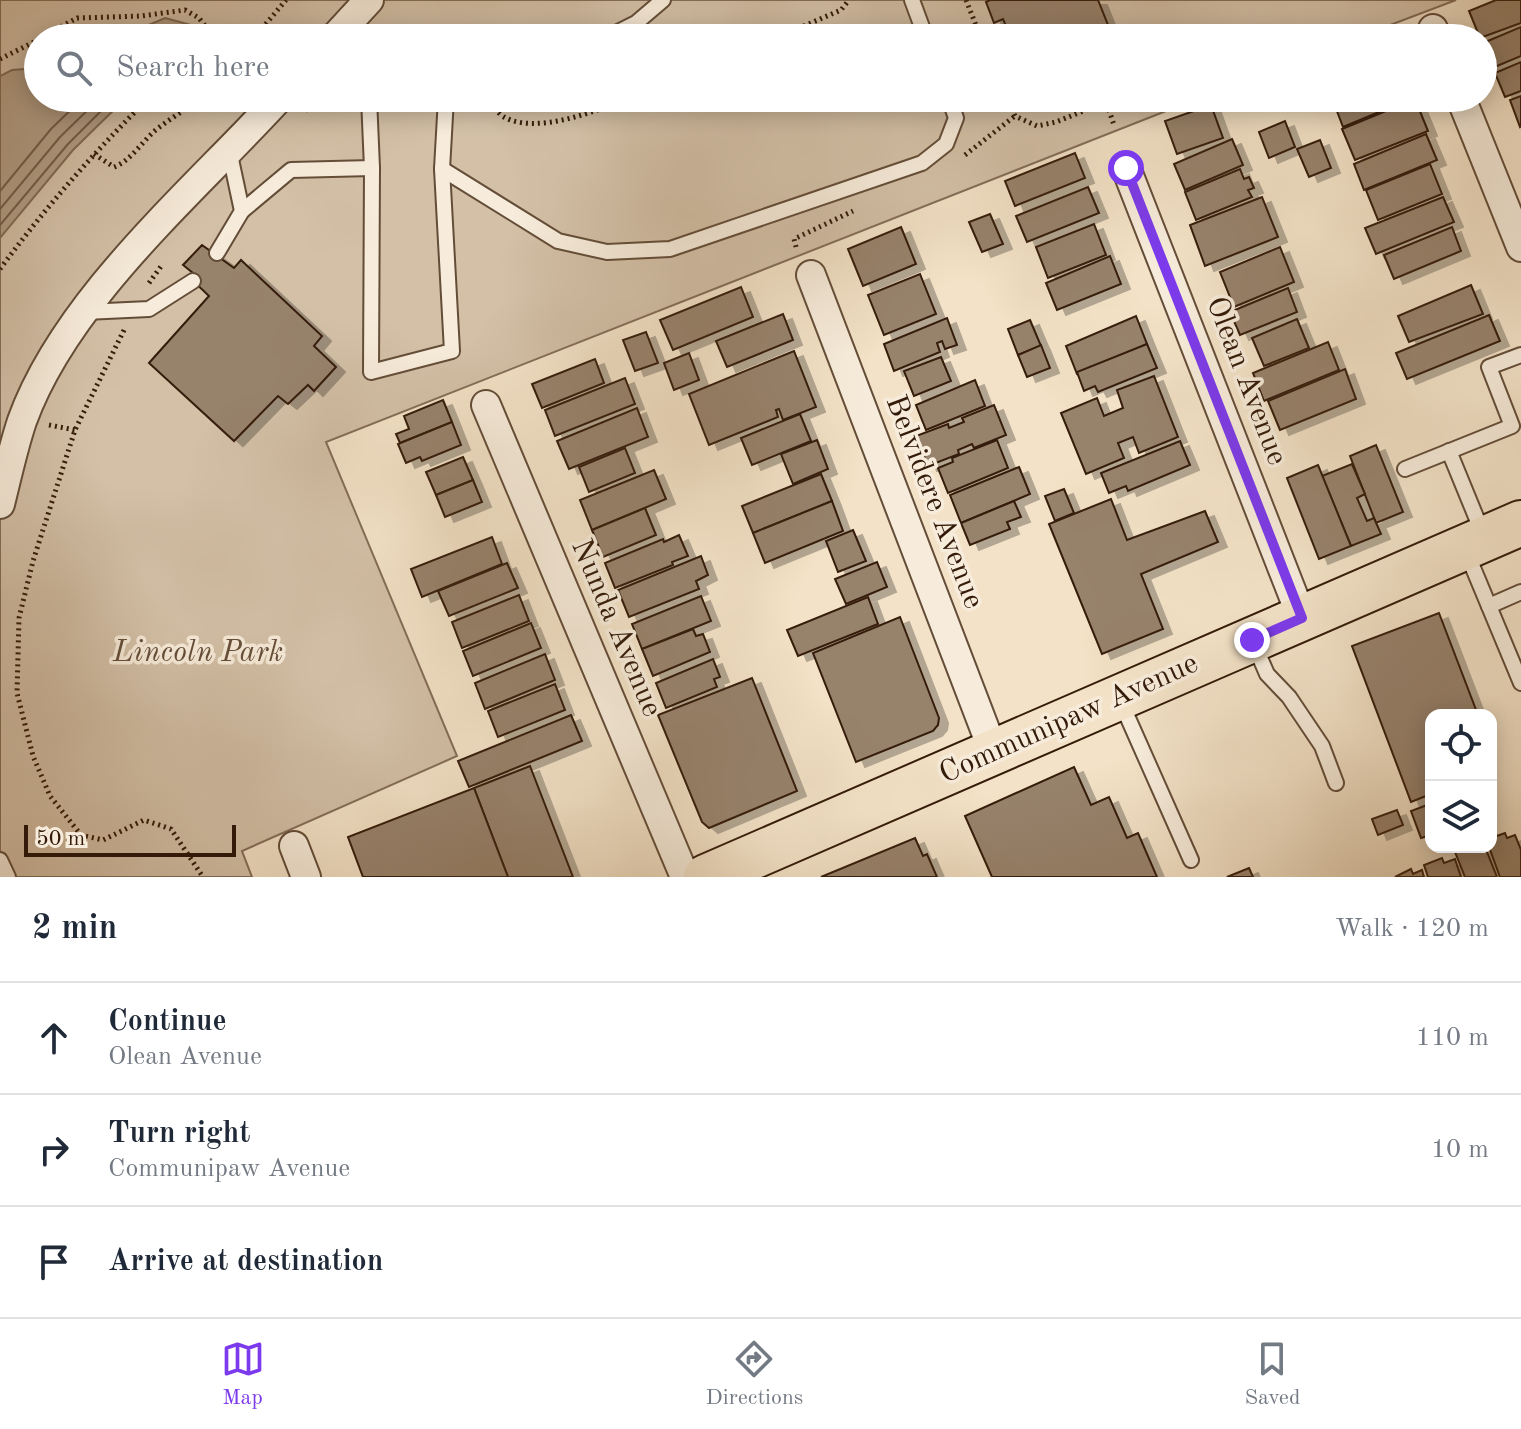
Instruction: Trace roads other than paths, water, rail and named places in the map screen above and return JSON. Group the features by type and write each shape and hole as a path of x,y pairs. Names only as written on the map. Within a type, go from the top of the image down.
{"main road":[{"name":"Communipaw Avenue","path":"706,877 1490,536"}],"street":[{"path":"355,24 369,0"},
{"path":"0,504 22,421 48,368 84,312 185,194 266,112"},
{"path":"1467,112 1521,247"},
{"name":"Olean Avenue","path":"1126,168 1302,618"},
{"name":"Belvidere Avenue","path":"811,275 994,753"},
{"name":"Nunda Avenue","path":"486,405 685,877"},
{"path":"294,846 306,877"}],"lane":[{"path":"634,24 663,0"},
{"path":"912,0 921,24"},
{"path":"370,112 371,372 452,351 442,169 445,112"},
{"path":"442,169 558,241 607,252 670,249 922,163 946,144 956,118 954,112"},
{"path":"229,150 242,211"},
{"path":"217,253 242,211 291,170 372,168"},
{"path":"84,312 149,309 193,281"},
{"path":"1405,469 1512,426 1489,367 1521,355"},
{"path":"1449,451 1490,536 1489,606 1521,683"},
{"path":"1489,606 1521,592"},
{"path":"1252,640 1267,674 1289,697 1322,746 1336,783"},
{"path":"1118,696 1191,860"},
{"path":"0,860 8,877"}],"water":[{"path":"165,18 188,24 151,24"},
{"path":"24,69 24,112 112,112 73,150 0,238 0,76 12,70"}],"park label":[{"name":"Lincoln Park","path":"198,653"}]}
